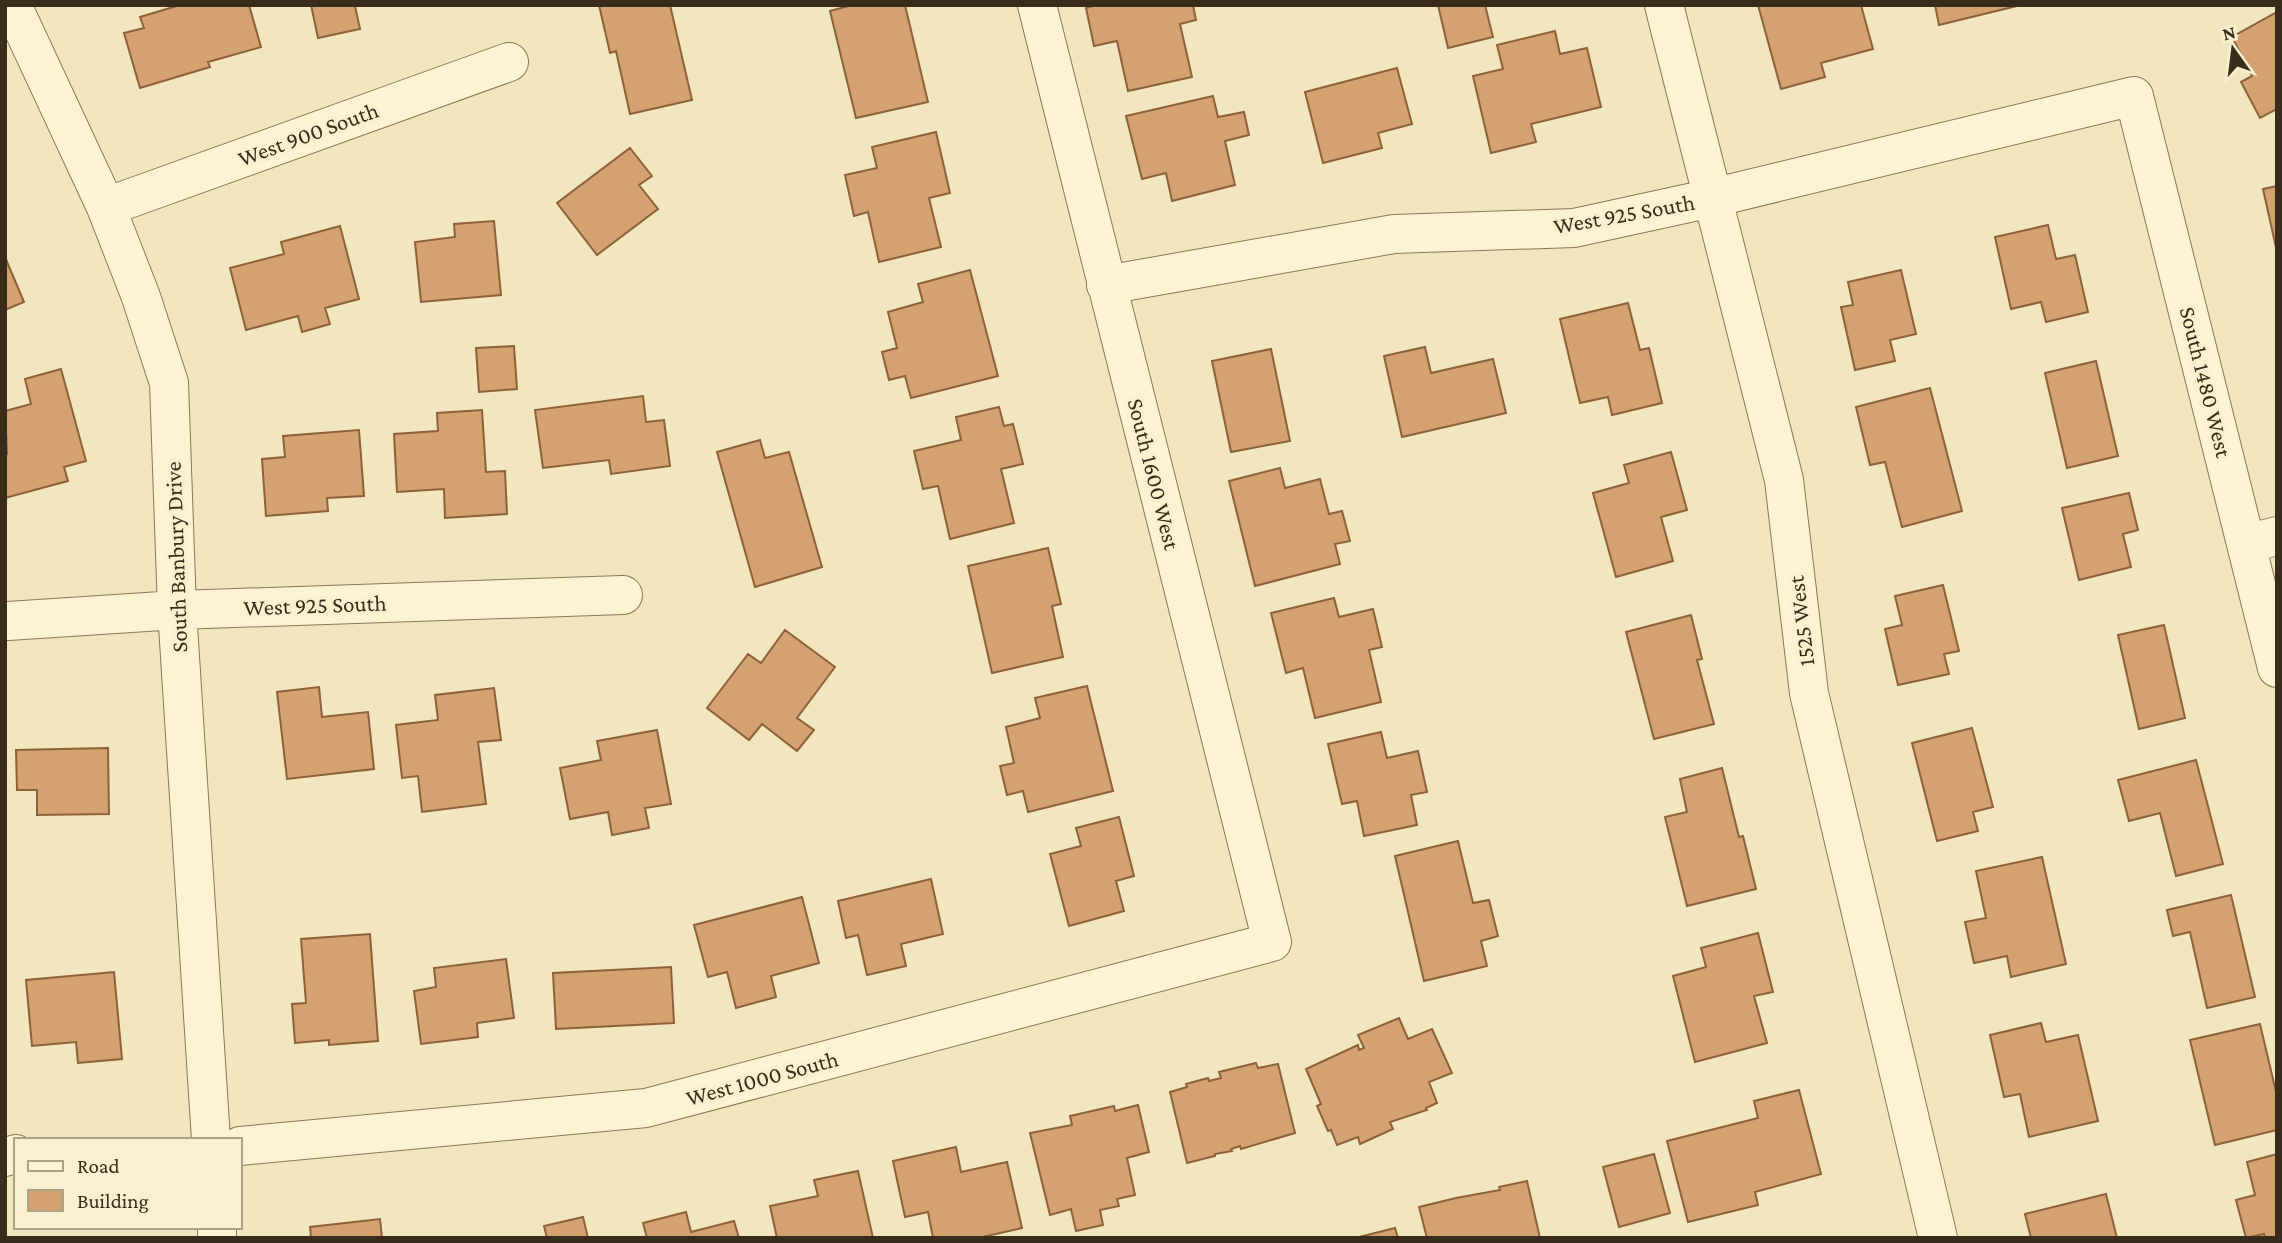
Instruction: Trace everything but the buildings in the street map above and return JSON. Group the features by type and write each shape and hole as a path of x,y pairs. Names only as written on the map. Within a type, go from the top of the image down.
{"street":[{"name":"South Banbury Drive","path":"12,5 106,207 141,297 169,383 177,610 211,1138"},
{"name":"South 1600 West","path":"1037,5 1272,942"},
{"name":"1525 West","path":"1664,5 1784,480 1809,693 1938,1238"},
{"name":"West 900 South","path":"106,207 509,62"},
{"name":"West 925 South","path":"1106,285 1394,234 1574,228 1712,198 2134,96"},
{"name":"South 1480 West","path":"2134,96 2261,540 2277,668"},
{"name":"West 925 South","path":"8,621 177,610 623,595"},
{"name":"West 1000 South","path":"242,1146 646,1108 1272,942"}]}
